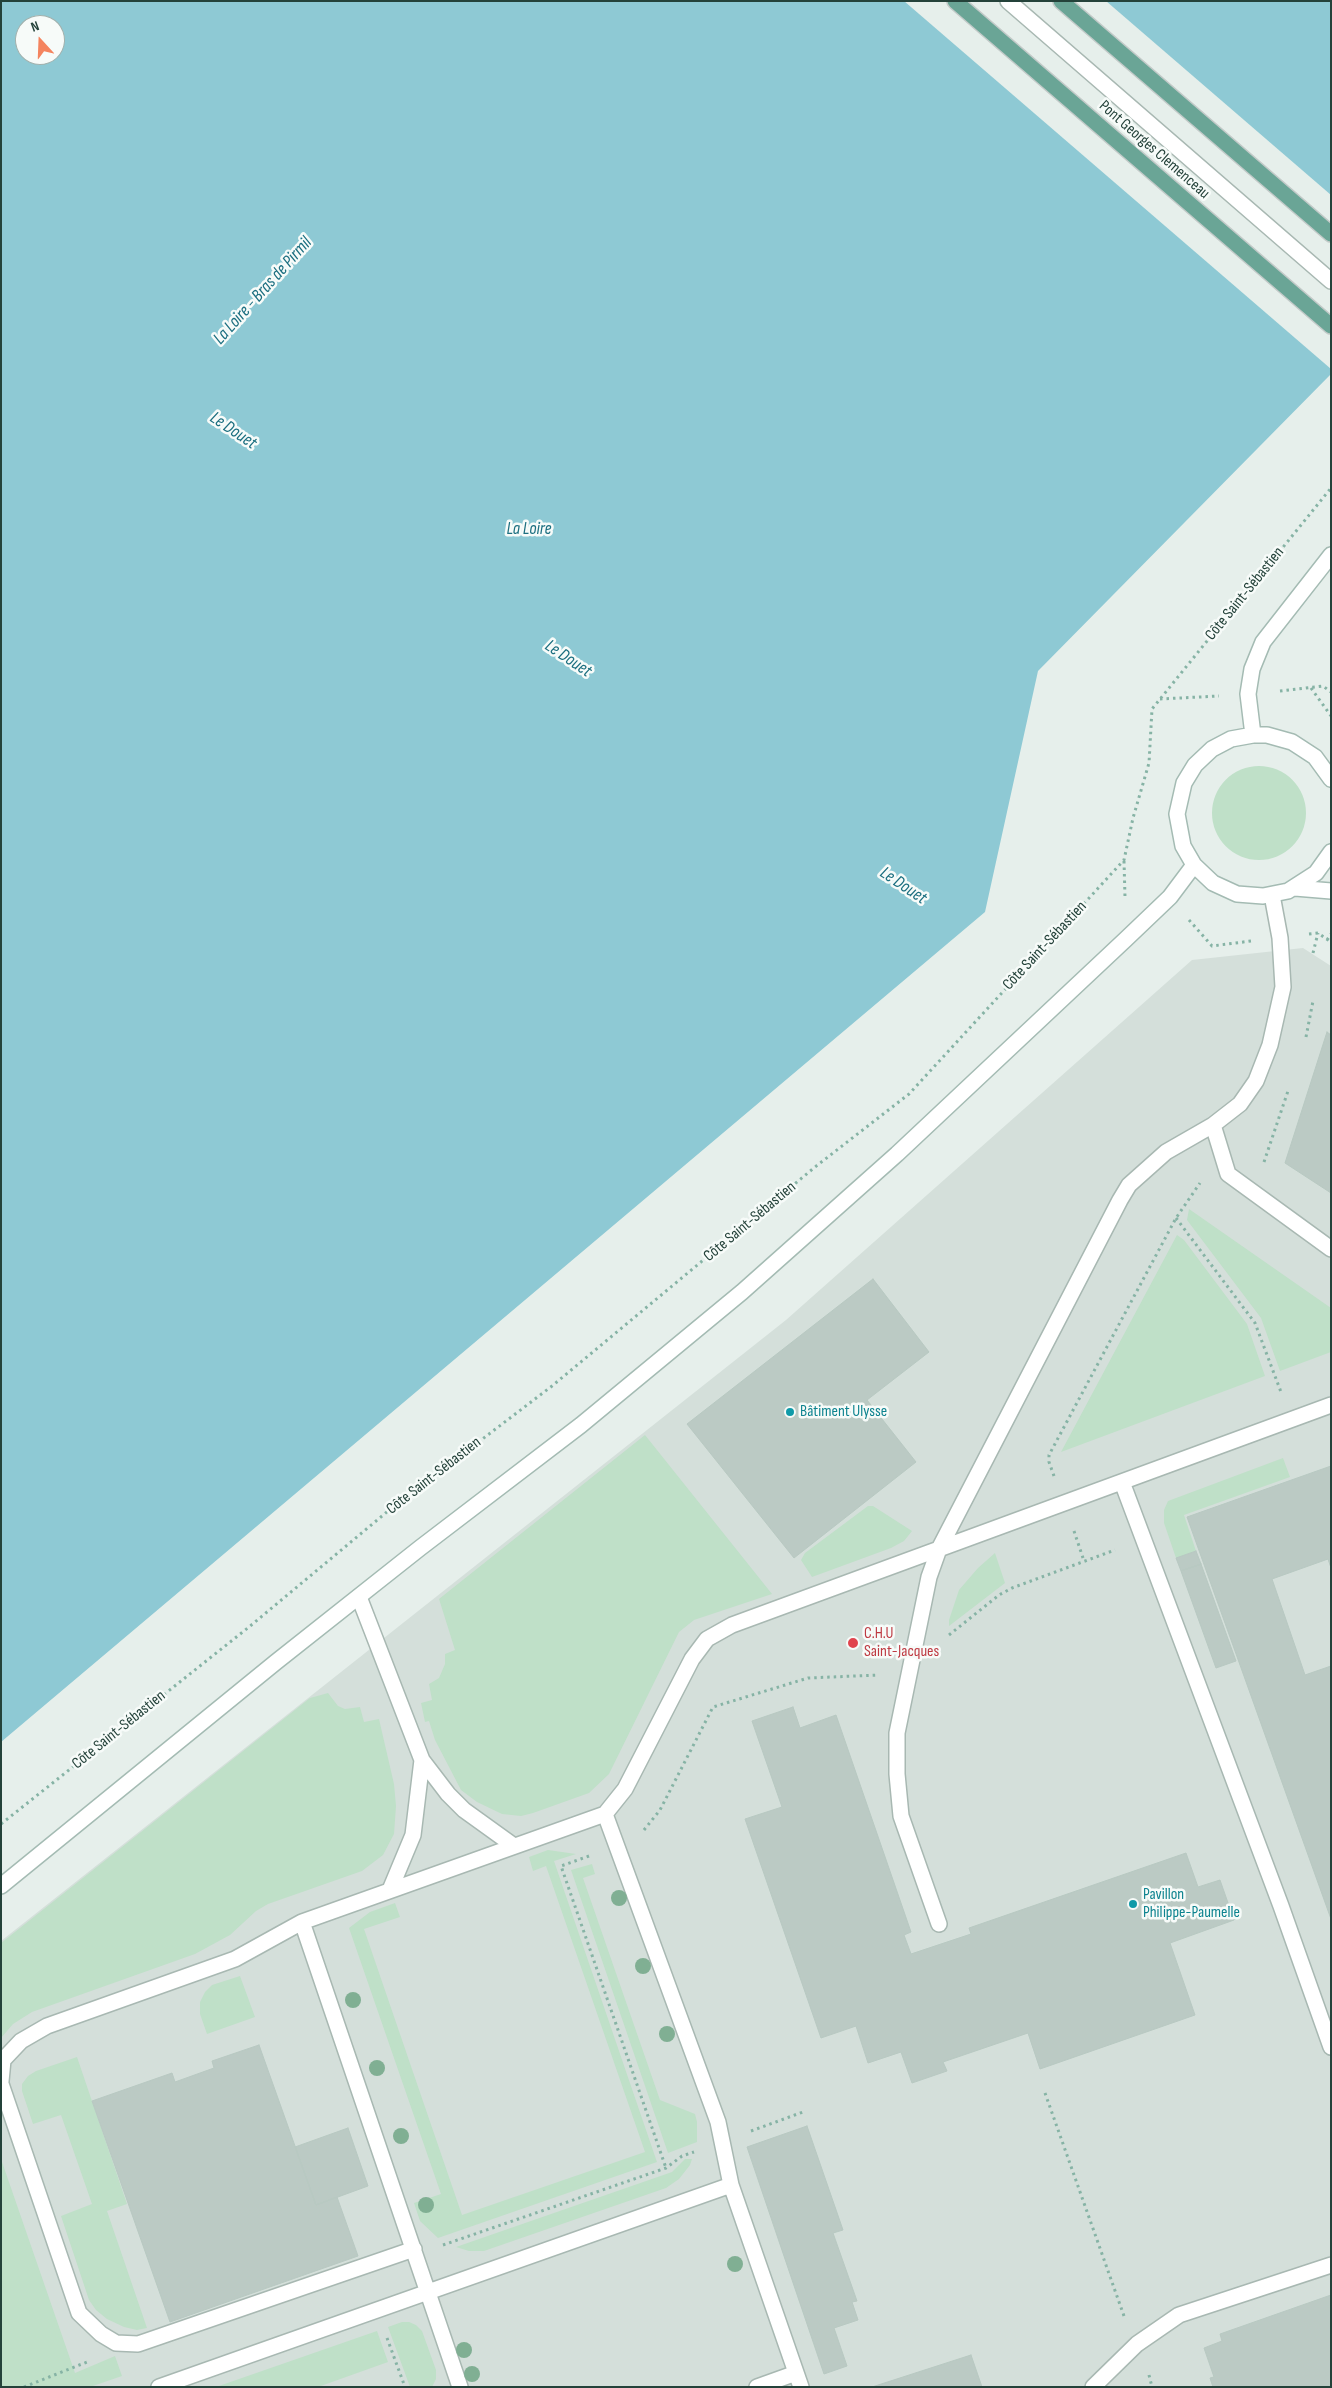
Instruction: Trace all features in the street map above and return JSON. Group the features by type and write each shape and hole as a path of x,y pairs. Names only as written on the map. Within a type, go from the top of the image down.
{"main road":[{"name":"Pont Georges Clemenceau","path":"955,1 1331,326"},
{"name":"Pont Georges Clemenceau","path":"1008,1 1331,281"},
{"path":"1061,1 1331,234"},
{"path":"1253,735 1248,694 1252,669 1262,642 1331,555"},
{"path":"1331,779 1314,757 1292,742 1280,737 1253,735 1231,739 1212,749 1196,765 1184,783 1178,804 1178,826 1183,846 1194,865 1213,883 1228,891 1246,896 1272,895 1295,888 1316,873 1331,852"},
{"path":"1,1886 359,1597 581,1425 742,1292 897,1154 1170,897 1194,865"},
{"path":"1295,888 1331,891"},
{"path":"939,1924 901,1816 897,1774 897,1733 929,1577 939,1549 1129,1185 1166,1152 1212,1125 1240,1104 1256,1081 1270,1045 1283,987 1280,938 1272,895"},
{"path":"1212,1125 1221,1158 1231,1176 1331,1249"},
{"path":"415,2253 138,2344 116,2343 101,2334 79,2313 1,2083 3,2060 20,2041 47,2026 235,1959 302,1922 605,1814 626,1789 692,1659 707,1639 732,1625 1331,1405"},
{"path":"1122,1482 1281,1906 1331,2048"},
{"path":"359,1597 422,1760 448,1794 464,1810 514,1846"},
{"path":"390,1890 413,1835 422,1760"},
{"path":"605,1814 718,2122 731,2185 798,2380 757,2387"},
{"path":"302,1922 460,2387"},
{"path":"159,2387 731,2185"},
{"path":"1093,2387 1137,2344 1155,2329 1178,2315 1331,2265"}],"path":[{"name":"Côte Saint-Sébastien","path":"1,1824 249,1627 388,1511 552,1386 815,1167 909,1094 1124,860 1133,818 1150,763 1152,709 1331,488"},
{"path":"1331,692 1323,686 1311,688 1331,716"},
{"path":"1170,897 1212,946 1318,933 1329,941 1331,934"},
{"path":"1312,957 1318,933"},
{"path":"1303,1043 1311,1018 1313,995"},
{"path":"1084,1561 1049,1462 1049,1455 1176,1218 1200,1183 1261,1171 1291,1080"},
{"path":"1176,1218 1255,1323 1291,1420"},
{"path":"666,2168 561,1866 616,1847 643,1832 660,1810 714,1707 808,1678 882,1674 945,1638 999,1595 1144,1539"},
{"path":"1045,2093 1122,2312 1137,2344 1152,2387"},
{"path":"415,2253 666,2168 682,2156 803,2112"},
{"path":"24,2387 108,2353 116,2343"}],"shaded area":[{"name":"C.H.U Saint-Jacques","path":"1303,948 1331,966 1331,2387 1,2387 1,1941 786,1320 1192,960"}],"green space":[{"path":"1259,766 1277,770 1292,780 1302,795 1306,813 1302,831 1292,846 1277,856 1259,860 1241,856 1226,846 1216,831 1212,813 1216,795 1226,780 1241,770"},
{"path":"1189,1209 1331,1308 1331,1352 1280,1371 1261,1318 1187,1220"},
{"path":"1177,1235 1184,1240 1247,1324 1265,1376 1061,1452"},
{"path":"645,1435 772,1594 694,1620 679,1632 609,1774 589,1793 521,1816 502,1814 477,1802 461,1790 435,1740 429,1721 425,1722 421,1703 432,1700 429,1684 439,1678 445,1664 445,1654 455,1650 439,1599"},
{"path":"1283,1458 1290,1477 1184,1515 1196,1551 1176,1558 1164,1523 1164,1510 1168,1501"},
{"path":"868,1506 873,1506 912,1531 904,1541 891,1548 812,1577 801,1560 805,1553"},
{"path":"995,1553 1005,1583 949,1626 949,1620 959,1590 978,1568"},
{"path":"328,1693 338,1706 345,1709 360,1707 364,1722 379,1719 394,1784 396,1806 394,1834 383,1855 362,1871 268,1904 256,1911 230,1935 195,1954 32,2012 13,2024 1,2038 1,1943 310,1698"},
{"path":"548,1850 576,1854 554,1861 657,2162 438,2238 420,2221 414,2203 441,2194 349,1928 370,1912 395,1903 400,1917 364,1929 462,2215 645,2152 546,1866 533,1871 529,1857"},
{"path":"592,1864 595,1874 583,1878 660,2100 695,2114 697,2142 668,2153 571,1870"},
{"path":"240,1976 255,2017 207,2034 200,2014 200,2002 205,1992 212,1985"},
{"path":"77,2057 127,2204 107,2211 147,2328 137,2330 124,2327 107,2319 96,2310 89,2300 61,2216 92,2204 61,2115 33,2124 22,2091 22,2084 28,2076 36,2071"},
{"path":"1,2159 75,2373 115,2356 122,2376 90,2387 1,2387"},
{"path":"685,2159 692,2159 690,2165 679,2179 666,2188 484,2251 469,2251 456,2247 672,2172"},
{"path":"402,2322 416,2325 422,2331 436,2370 436,2379 432,2387 410,2387 388,2327"},
{"path":"377,2331 388,2362 318,2387 216,2387"}],"water":[{"name":"La Loire","path":"1,1 1331,1 1331,374 1038,671 985,912 1,1742"}],"pier":[{"path":"904,1 1106,1 1331,195 1331,369"}],"building":[{"path":"1327,1032 1331,1035 1331,1193 1285,1163"},
{"name":"Bâtiment Ulysse","path":"873,1279 929,1352 867,1400 916,1462 794,1558 687,1424"},
{"path":"1331,1466 1331,1568 1328,1559 1272,1579 1305,1675 1331,1666 1331,1919 1187,1517"},
{"path":"1196,1551 1201,1564 1181,1571 1176,1558"},
{"path":"1201,1564 1236,1661 1216,1668 1181,1571"},
{"name":"Pavillon Philippe-Paumelle","path":"793,1707 800,1728 836,1715 911,1932 904,1935 911,1954 971,1934 969,1928 1186,1853 1198,1887 1220,1880 1234,1920 1170,1943 1195,2015 1040,2069 1028,2033 943,2062 947,2071 912,2083 901,2052 868,2063 856,2026 821,2038 745,1819 782,1807 752,1721"},
{"path":"259,2045 316,2205 337,2197 358,2256 170,2322 92,2101 172,2073 175,2082 214,2068 212,2061"},
{"path":"807,2126 843,2230 833,2233 857,2301 852,2302 858,2320 834,2328 847,2366 824,2374 747,2147"},
{"path":"348,2128 368,2186 316,2205 295,2147"},
{"path":"1331,2295 1331,2387 1213,2387 1210,2378 1214,2377 1204,2348 1222,2341 1220,2334"},
{"path":"971,2355 982,2387 872,2387"}],"place":[{"name":"Bâtiment Ulysse","path":"790,1412"},
{"name":"C.H.U Saint-Jacques","path":"853,1643"},
{"name":"Pavillon Philippe-Paumelle","path":"1133,1904"}],"water label":[{"name":"La Loire - Bras de Pirmil","path":"263,291"},
{"name":"Le Douet","path":"233,431"},
{"name":"Le Douet","path":"568,659"},
{"name":"Le Douet","path":"903,886"}]}
